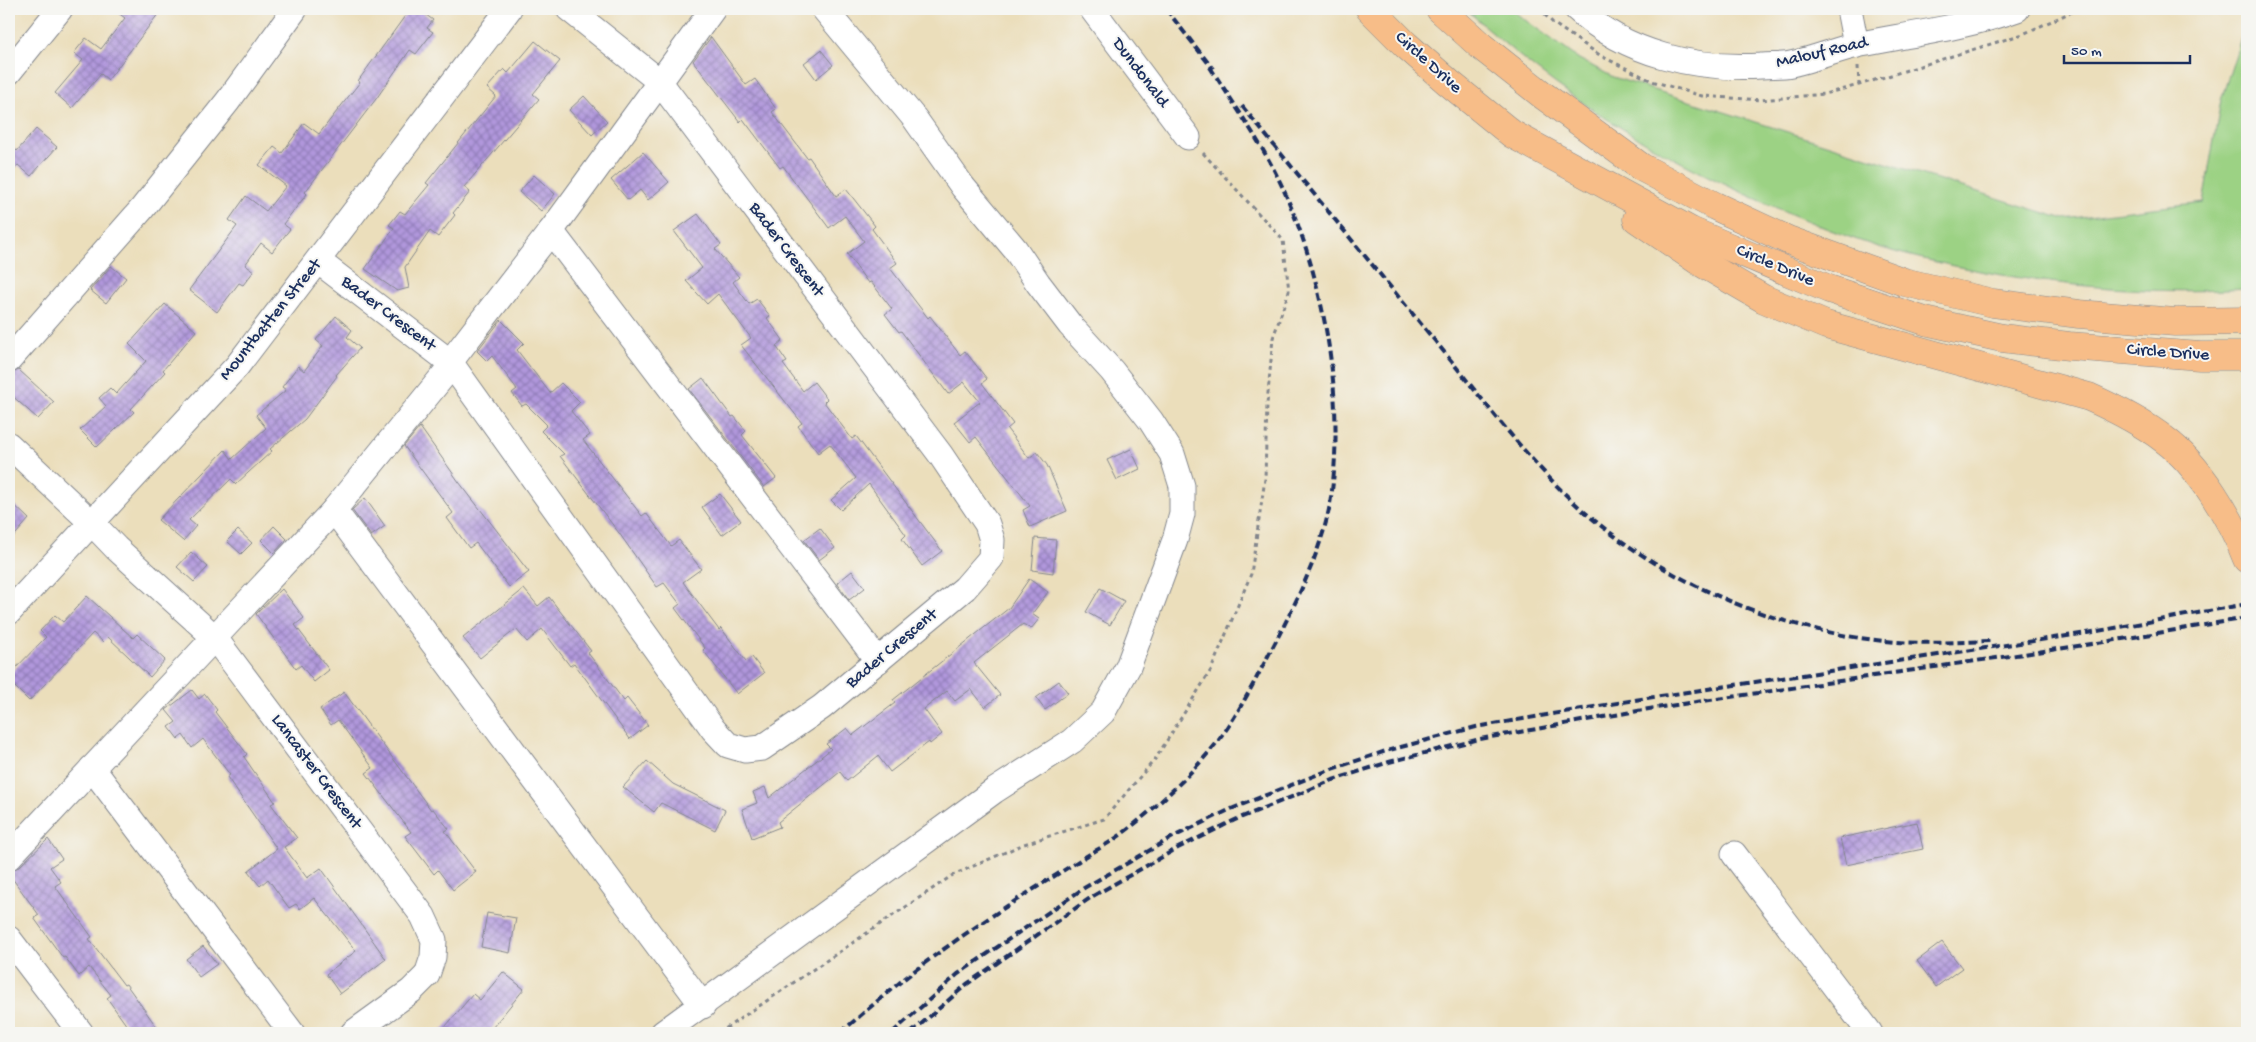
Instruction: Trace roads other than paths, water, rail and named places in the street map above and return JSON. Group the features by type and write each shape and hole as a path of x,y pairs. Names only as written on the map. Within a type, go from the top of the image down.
{"highway":[{"name":"Circle Drive","path":"1370,9 1441,76 1512,134 1690,231 1830,289 1925,321 2002,338 2069,346 2200,356 2247,356"},
{"name":"Circle Drive","path":"1440,9 1544,96 1641,166 1715,206 1788,240 1904,282 1993,303 2175,322 2247,321"},
{"path":"1512,134 1700,262 1764,299 1826,325 2080,394 2121,411 2166,440 2191,465 2229,518 2247,559"}],"street":[{"path":"9,72 60,9"},
{"path":"9,360 141,210 228,102 296,9"},
{"name":"Mountbatten Street","path":"9,612 237,366 509,9"},
{"name":"Bader Crescent","path":"318,262 451,364 713,729 728,745 746,750 762,748 822,707 965,588 980,573 991,558 992,540 987,524 940,454 659,81 569,9"},
{"path":"9,857 334,510 451,364 713,9"},
{"path":"663,1033 703,1006 994,791 1072,741 1103,712 1128,667 1172,548 1182,514 1182,486 1172,454 1151,421 1112,371 1070,325 1015,249 963,187 915,119 824,9"},
{"name":"Dundonald","path":"1092,9 1188,137"},
{"name":"Malouf Road","path":"1577,9 1620,39 1674,59 1711,66 1744,67 1790,64 1856,45 1958,26 1992,18 2017,9"},
{"path":"1849,9 1856,45"},
{"path":"551,231 878,661"},
{"name":"Lancaster Crescent","path":"9,445 116,548 214,637 423,916 434,940 433,957 427,975 411,991 353,1033"},
{"path":"334,510 703,1006"},
{"path":"92,768 292,1033"},
{"path":"1734,854 1870,1033"},
{"path":"9,939 81,1033"}],"railway":[{"path":"1166,9 1213,69"},
{"path":"840,1033 891,990 977,926 1118,837 1178,785 1217,743 1237,712 1287,620 1313,562 1326,523 1330,504 1336,429 1334,389 1322,310 1313,272 1301,235 1280,182 1251,130 1208,64"},
{"path":"1242,106 1530,457 1562,491 1596,522 1633,549 1674,574 1717,595 1761,613 1806,627 1852,637 1897,642 1990,641"},
{"path":"892,1033 958,974 1084,888 1173,837 1231,809 1329,770 1386,751 1476,727 1647,698 2087,633 2247,604"},
{"path":"911,1033 967,984 1093,896 1178,848 1235,820 1333,780 1389,762 1480,739 1649,709 2098,643 2247,618"}]}
